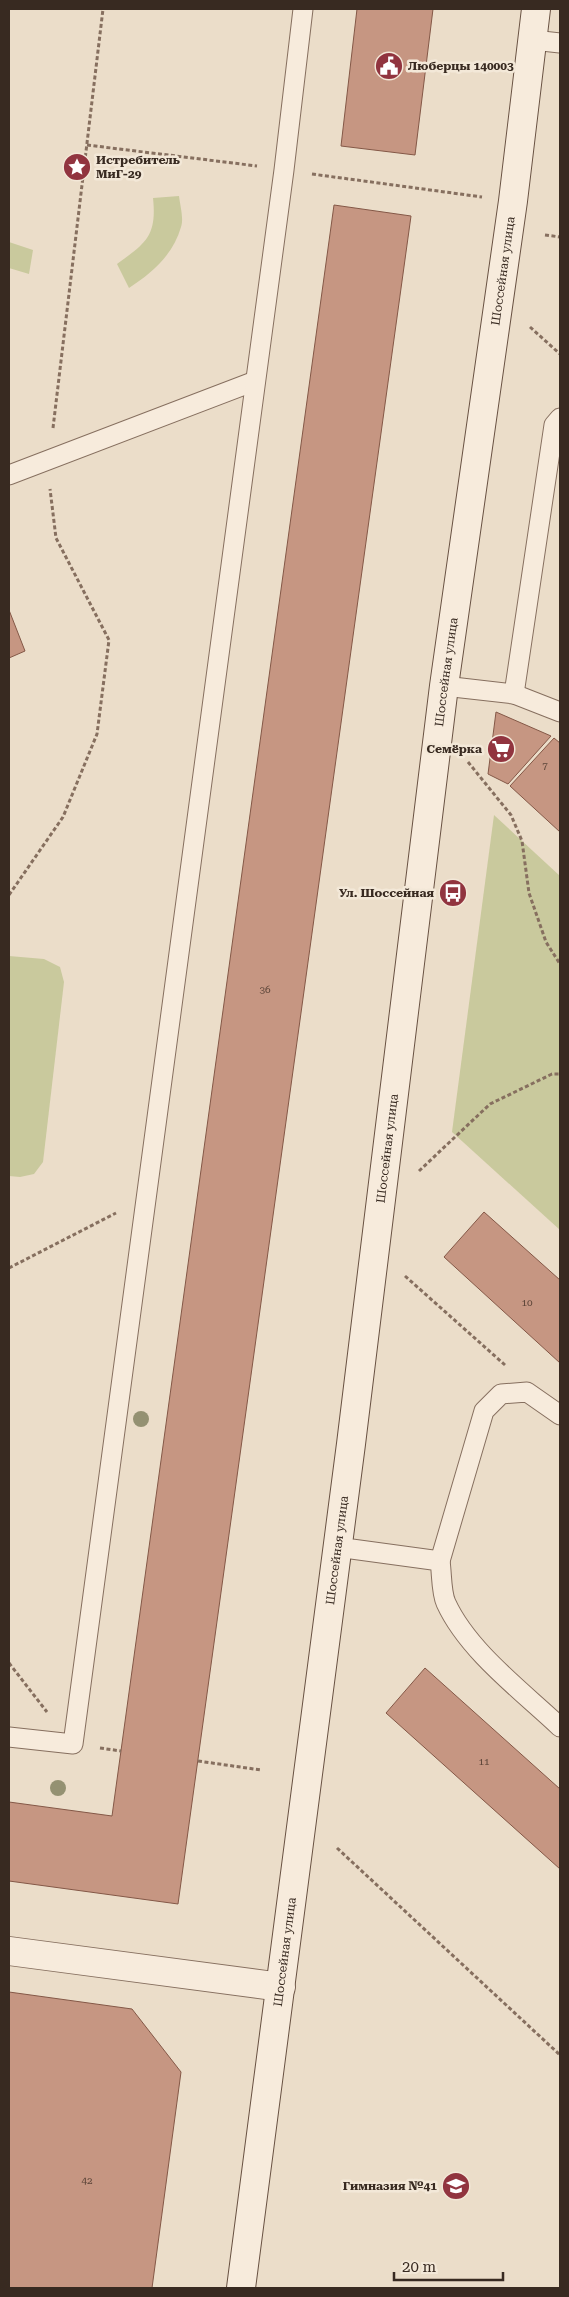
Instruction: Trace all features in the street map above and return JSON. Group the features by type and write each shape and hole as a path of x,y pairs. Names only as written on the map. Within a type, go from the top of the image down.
{"street":[{"name":"Шоссейная улица","path":"241,2288 337,1547 444,686 513,201 536,9"},
{"path":"9,1951 281,1987"}],"lane":[{"path":"9,1737 72,1744 284,170 303,9"},
{"path":"533,40 560,43"},
{"path":"9,475 255,381"},
{"path":"514,694 554,425 560,418"},
{"path":"444,686 514,694 560,712"},
{"path":"560,1415 527,1392 501,1394 484,1411 440,1561 446,1602 468,1637 496,1667 560,1727"},
{"path":"337,1547 440,1561"}],"path":[{"path":"9,896 64,817 97,734 109,640 56,538 50,498 50,460 103,9"},
{"path":"87,145 513,201"},
{"path":"545,235 560,237"},
{"path":"530,327 560,354"},
{"path":"466,759 511,815 522,841 529,893 546,942 560,964"},
{"path":"416,1174 490,1104 552,1074 560,1074"},
{"path":"9,1268 145,1198"},
{"path":"400,1271 508,1368"},
{"path":"9,1663 72,1744"},
{"path":"198,1761 261,1770"},
{"path":"338,1848 560,2055"}],"green space":[{"path":"179,196 182,224 173,246 161,262 129,288 117,264 142,244 151,230 154,211 153,198"},
{"path":"9,242 33,250 29,274 9,268"},
{"path":"494,815 560,876 560,1230 452,1132"},
{"path":"9,956 44,959 60,967 64,982 43,1162 34,1174 20,1177 9,1176"}],"building":[{"path":"357,9 433,9 415,155 341,146"},
{"path":"334,205 411,216 178,1904 9,1881 9,1802 112,1816"},
{"path":"9,610 25,651 9,658"},
{"path":"496,712 551,736 508,784 488,774"},
{"path":"554,738 560,743 560,832 510,786"},
{"path":"484,1212 560,1280 560,1363 444,1257"},
{"path":"425,1668 560,1789 560,1869 386,1713"},
{"path":"9,1992 132,2009 181,2072 152,2288 9,2288"}],"place":[{"name":"Люберцы 140003","path":"389,66"},
{"name":"Истребитель МиГ-29","path":"77,167"},
{"name":"Семёрка","path":"501,749"},
{"name":"Ул. Шоссейная","path":"453,893"},
{"name":"Гимназия №41","path":"456,2186"}]}
